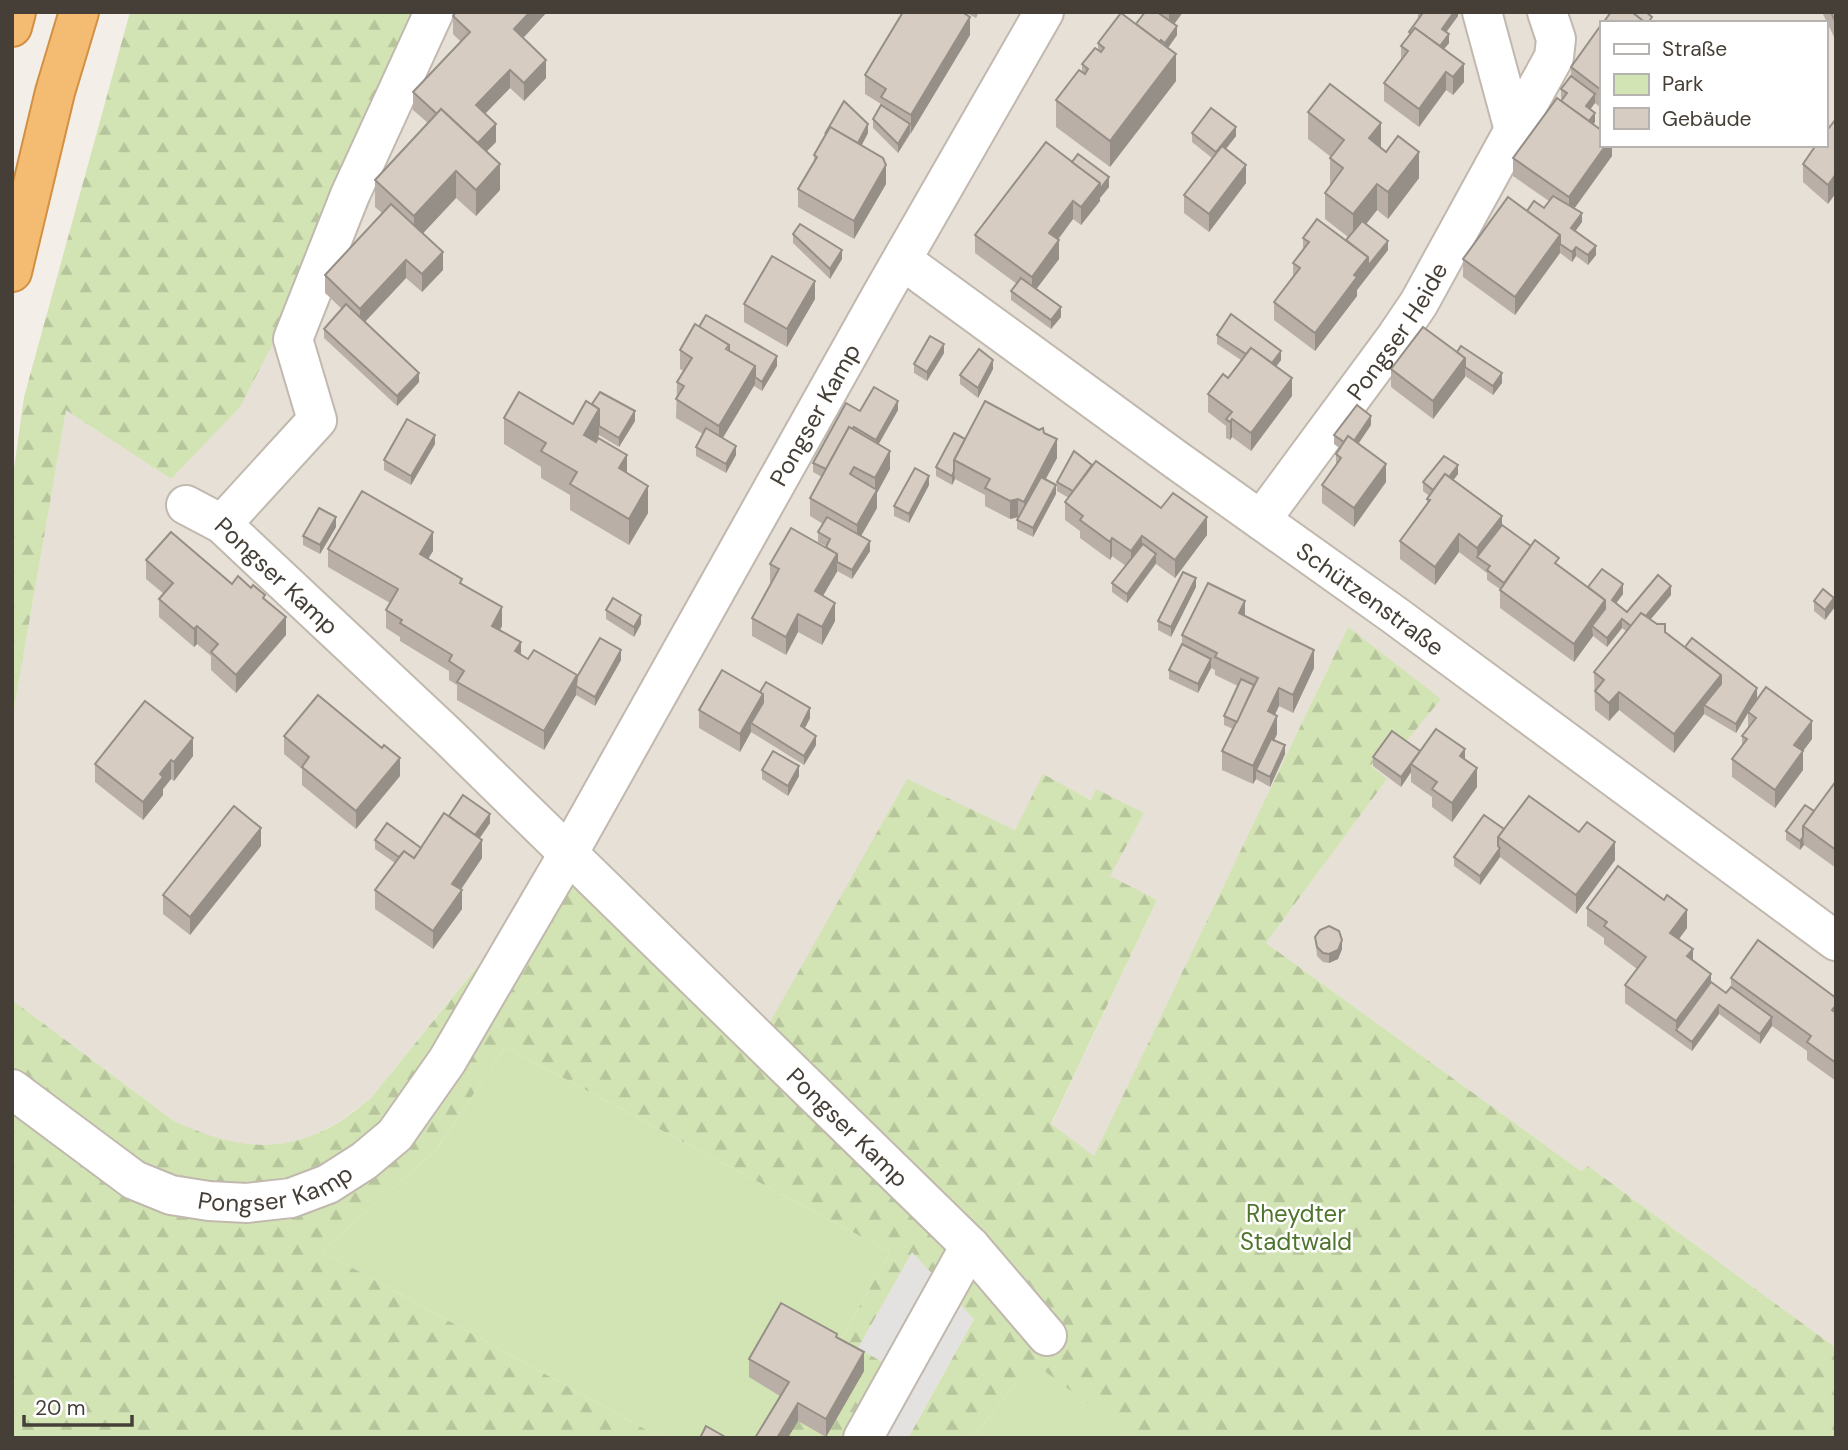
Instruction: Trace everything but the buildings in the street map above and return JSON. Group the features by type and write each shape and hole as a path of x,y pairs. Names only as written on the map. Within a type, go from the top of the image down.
{"highway":[{"path":"12,27 16,12"},
{"path":"12,272 55,92 79,12"}],"street":[{"name":"Pongser Kamp","path":"434,12 350,195 293,339 317,420 222,524 448,736 970,1246 1047,1336"},
{"name":"Pongser Kamp","path":"12,1089 134,1180 171,1195 209,1201 247,1203 291,1198 328,1184 364,1161 395,1135 447,1061 568,854 1044,12"},
{"path":"1482,12 1514,130"},
{"name":"Pongser Heide","path":"1261,520 1404,326 1430,285 1554,57 1556,39 1547,12"},
{"name":"Schützenstraße","path":"902,260 1393,614 1836,941"},
{"path":"186,505 222,524"},
{"path":"863,1438 970,1246"}],"shaded area":[{"path":"428,12 1836,12 1836,1348 1588,1166 1581,1171 1266,943 1386,780 1371,767 1391,738 1348,627 1094,1157 1051,1125 1157,900 1109,877 1097,789 1092,800 1043,775 1015,830 760,1040 567,854 371,1098 336,1124 303,1140 268,1146 235,1144 204,1135 174,1121 12,1000 12,721 66,409 171,479"},
{"path":"912,1252 974,1319 908,1438 841,1438 884,1363 858,1348"}],"green space":[{"path":"130,12 428,12 283,324 240,407 171,479 66,410 12,721 12,483 24,397"},
{"name":"Rheydter Stadtwald","path":"1348,627 1441,699 1403,745 1391,738 1371,766 1387,779 1266,943 1581,1171 1588,1166 1836,1348 1836,1438 1134,1438 1039,1367 1014,1385 973,1438 908,1438 974,1319 859,1349 884,1362 841,1438 786,1438 890,1252 505,1047 436,1150 322,1251 661,1438 12,1438 12,1000 174,1121 235,1142 255,1145 295,1141 336,1124 371,1098 568,854 760,1040 907,779 1015,830 1043,774 1091,800 1096,789 1144,813 1110,876 1157,900 1051,1124 1094,1156"},
{"path":"505,1047 890,1252 786,1438 661,1438 322,1251 436,1150"},
{"path":"1039,1366 1134,1438 973,1438 1014,1385"}]}
